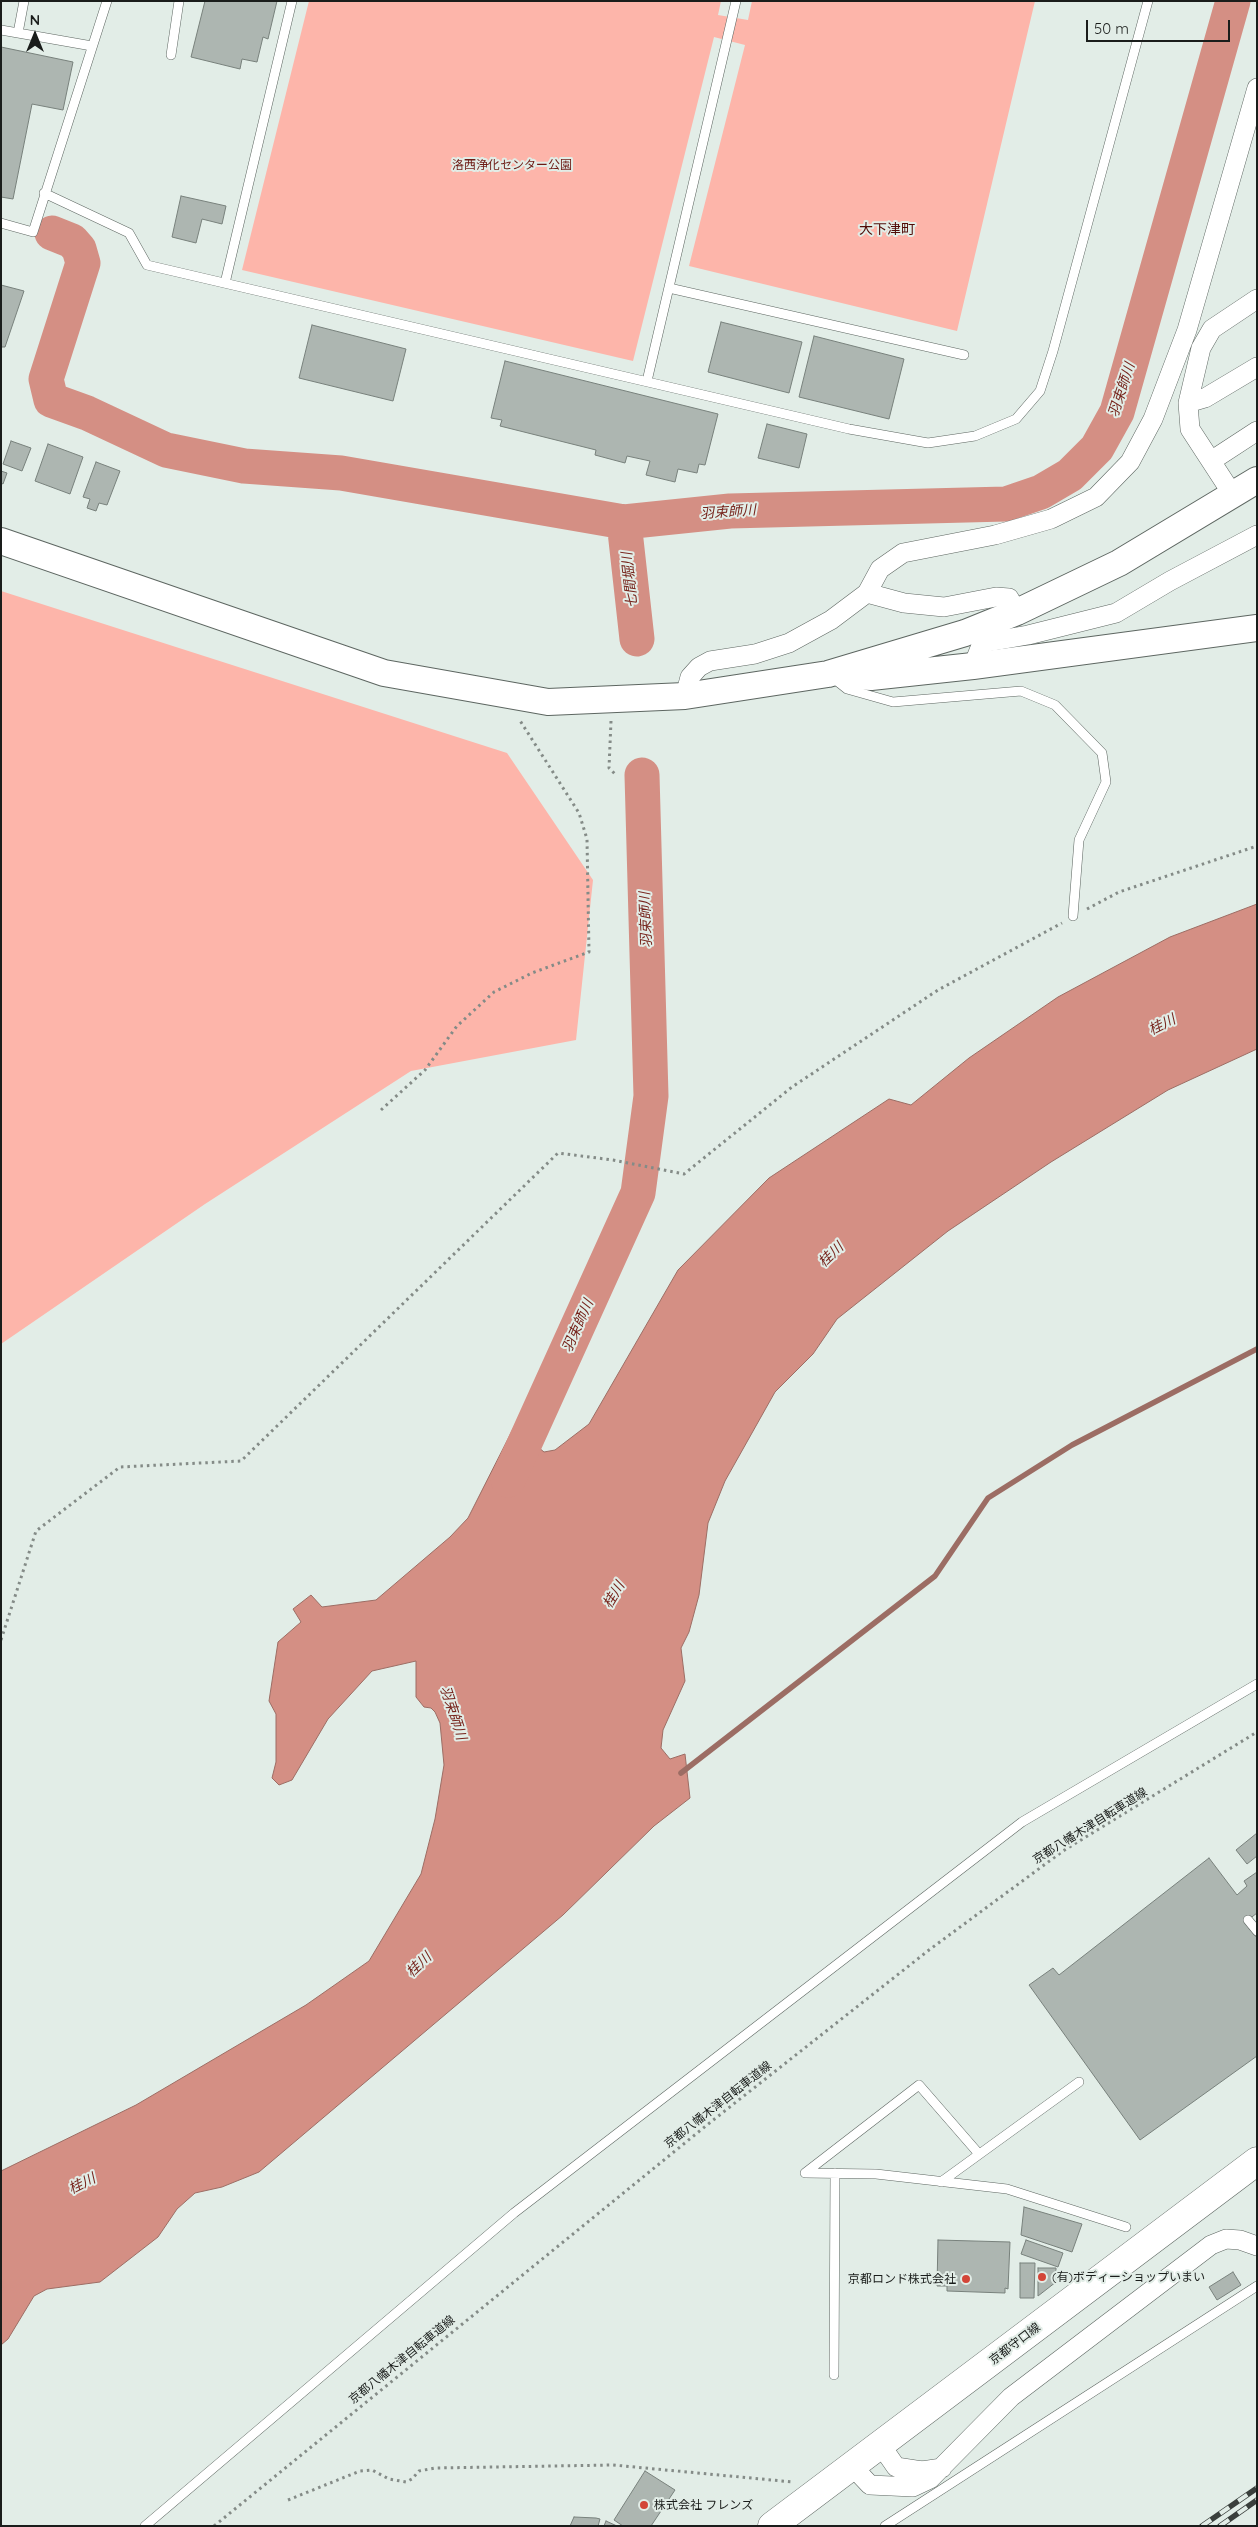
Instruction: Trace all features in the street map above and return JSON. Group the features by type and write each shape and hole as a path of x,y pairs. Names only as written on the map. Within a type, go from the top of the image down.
{"main road":[{"name":"京都守口線","path":"772,2526 861,2476 880,2444 1257,2161"}],"street":[{"path":"685,696 690,677 704,664 710,661 755,654 789,643 831,620 867,593 880,569 903,553 994,535 1051,519 1096,497 1130,462 1153,420 1188,330 1257,88"},
{"path":"1233,495 1190,429 1188,403 1201,348 1212,329 1257,299"},
{"path":"1188,403 1205,398 1257,367"},
{"path":"1211,461 1257,431"},
{"path":"1,541 384,673 548,702 685,696 828,674 965,633 1017,612 1119,563 1257,480"},
{"path":"973,666 982,643 1116,613 1170,581 1257,535"},
{"path":"867,593 904,603 944,607 1003,597 1009,598 1017,612"},
{"path":"828,674 871,677 973,666 1257,628"},
{"path":"861,2476 913,2487 930,2479 1011,2398 1211,2245 1226,2239 1240,2240 1257,2246"},
{"path":"880,2444 896,2466 922,2471 943,2468"}],"lane":[{"path":"18,33 24,1"},
{"path":"2,226 33,232 107,1"},
{"path":"171,55 179,1"},
{"path":"225,283 292,1"},
{"path":"647,381 736,1"},
{"path":"44,193 129,232 147,265 849,429 928,443 975,436 1016,420 1040,391 1053,351 1148,1"},
{"path":"1,30 92,46"},
{"path":"669,288 964,355"},
{"path":"828,674 847,690 893,702 1021,691 1055,705 1102,753 1106,782 1079,840 1074,916"},
{"path":"145,2526 514,2213 1022,1822 1257,1684"},
{"path":"1248,1920 1257,1931"},
{"path":"941,2182 1079,2082"},
{"path":"979,2154 920,2085 805,2173 876,2174 1007,2189 1126,2226"},
{"path":"834,2375 835,2173"},
{"path":"885,2526 1257,2286"}],"path":[{"path":"381,1110 425,1070 457,1026 494,992 532,973 589,952 587,839 579,813 503,695"},
{"path":"612,730 609,768 617,776"},
{"path":"1,1640 36,1531 120,1467 241,1461 558,1153 613,1160 684,1174 792,1087 938,990 1118,892 1257,846"},
{"name":"京都八幡木津自転車道線","path":"214,2526 707,2125 929,1950 1063,1851 1257,1732"},
{"path":"288,2500 360,2471 372,2470 389,2479 406,2482 412,2479 419,2471 435,2468 613,2465 796,2482"}],"green space":[{"name":"洛西浄化センター公園","path":"309,1 721,1 718,15 748,20 752,1 1035,1 957,331 689,266 745,45 714,37 633,361 242,270"},
{"path":"1,591 507,753 593,880 576,1040 411,1071 205,1204 1,1344"}],"water":[{"name":"桂川","path":"1257,904 1257,1049 1168,1090 1051,1162 948,1231 837,1319 813,1354 775,1392 725,1481 708,1523 699,1595 689,1632 681,1648 685,1681 663,1730 661,1748 670,1759 685,1754 690,1798 654,1826 563,1915 259,2172 222,2187 195,2193 177,2209 158,2237 100,2282 47,2289 34,2296 8,2339 1,2345 1,2171 136,2105 306,2005 369,1961 421,1874 435,1819 444,1765 440,1723 435,1712 431,1708 424,1707 416,1697 416,1661 372,1671 328,1719 292,1780 279,1785 272,1778 276,1762 276,1714 269,1701 278,1642 301,1622 293,1609 311,1595 322,1607 376,1600 450,1537 468,1518 514,1427 544,1452 555,1450 589,1424 678,1270 769,1178 889,1099 911,1105 969,1058 1058,997 1170,937"}],"building":[{"path":"205,1 277,1 268,39 263,37 257,62 242,59 240,69 191,57"},
{"path":"1,47 73,62 63,110 32,104 13,199 1,197"},
{"path":"181,196 226,206 222,224 202,219 196,243 172,237"},
{"path":"1,285 24,291 5,347 1,347"},
{"path":"721,322 802,342 789,393 708,372"},
{"path":"312,325 406,349 393,401 299,378"},
{"path":"814,336 904,359 889,419 799,397"},
{"path":"505,361 718,414 705,465 699,464 697,473 678,469 675,482 646,475 650,461 627,456 625,463 595,455 596,450 500,426 502,420 491,418"},
{"path":"767,424 807,434 799,468 758,458"},
{"path":"11,441 31,448 22,471 3,464"},
{"path":"48,444 83,457 70,494 35,481"},
{"path":"96,462 120,471 107,505 99,503 96,511 87,508 90,499 83,497"},
{"path":"1,471 7,473 3,484 1,483"},
{"path":"1257,1833 1257,1856 1247,1864 1236,1850"},
{"path":"1209,1858 1237,1895 1247,1886 1244,1881 1257,1872 1257,1913 1248,1920 1249,1928 1257,1938 1257,2056 1140,2140 1029,1985 1053,1968 1059,1975"},
{"path":"1024,2207 1082,2224 1072,2252 1021,2235"},
{"path":"938,2240 1010,2242 1008,2289 1005,2288 1005,2293 947,2291 947,2286 937,2286"},
{"path":"1026,2240 1063,2253 1058,2267 1021,2254"},
{"path":"1020,2263 1035,2263 1034,2298 1020,2298"},
{"path":"1038,2268 1056,2268 1056,2282 1038,2296"},
{"path":"1233,2272 1241,2285 1217,2300 1209,2287"},
{"name":"株式会社 フレンズ","path":"645,2471 675,2490 651,2526 623,2526 614,2520"},
{"path":"574,2517 600,2519 598,2526 570,2526"},
{"path":"606,2521 617,2526 604,2526"}],"waterway":[{"name":"羽束師川","path":"52,233 72,241 79,249 83,263 46,379 51,400 87,413 166,450 244,466 341,473 624,522 730,511 1006,504 1041,492 1070,475 1097,448 1117,412 1233,1"},
{"name":"七間堀川","path":"624,522 637,639"},
{"name":"羽束師川","path":"508,1480 638,1193 651,1096 642,775"},
{"path":"681,1773 935,1576 988,1498 1072,1445 1257,1349"}],"railway":[{"path":"1202,2526 1257,2488"},
{"path":"1220,2526 1257,2500"}],"place":[{"name":"(有)ボディーショップいまい","path":"1042,2277"},
{"name":"京都ロンド株式会社","path":"966,2279"},
{"name":"株式会社 フレンズ","path":"644,2505"}],"district":[{"name":"大下津町","path":"887,230"}]}
